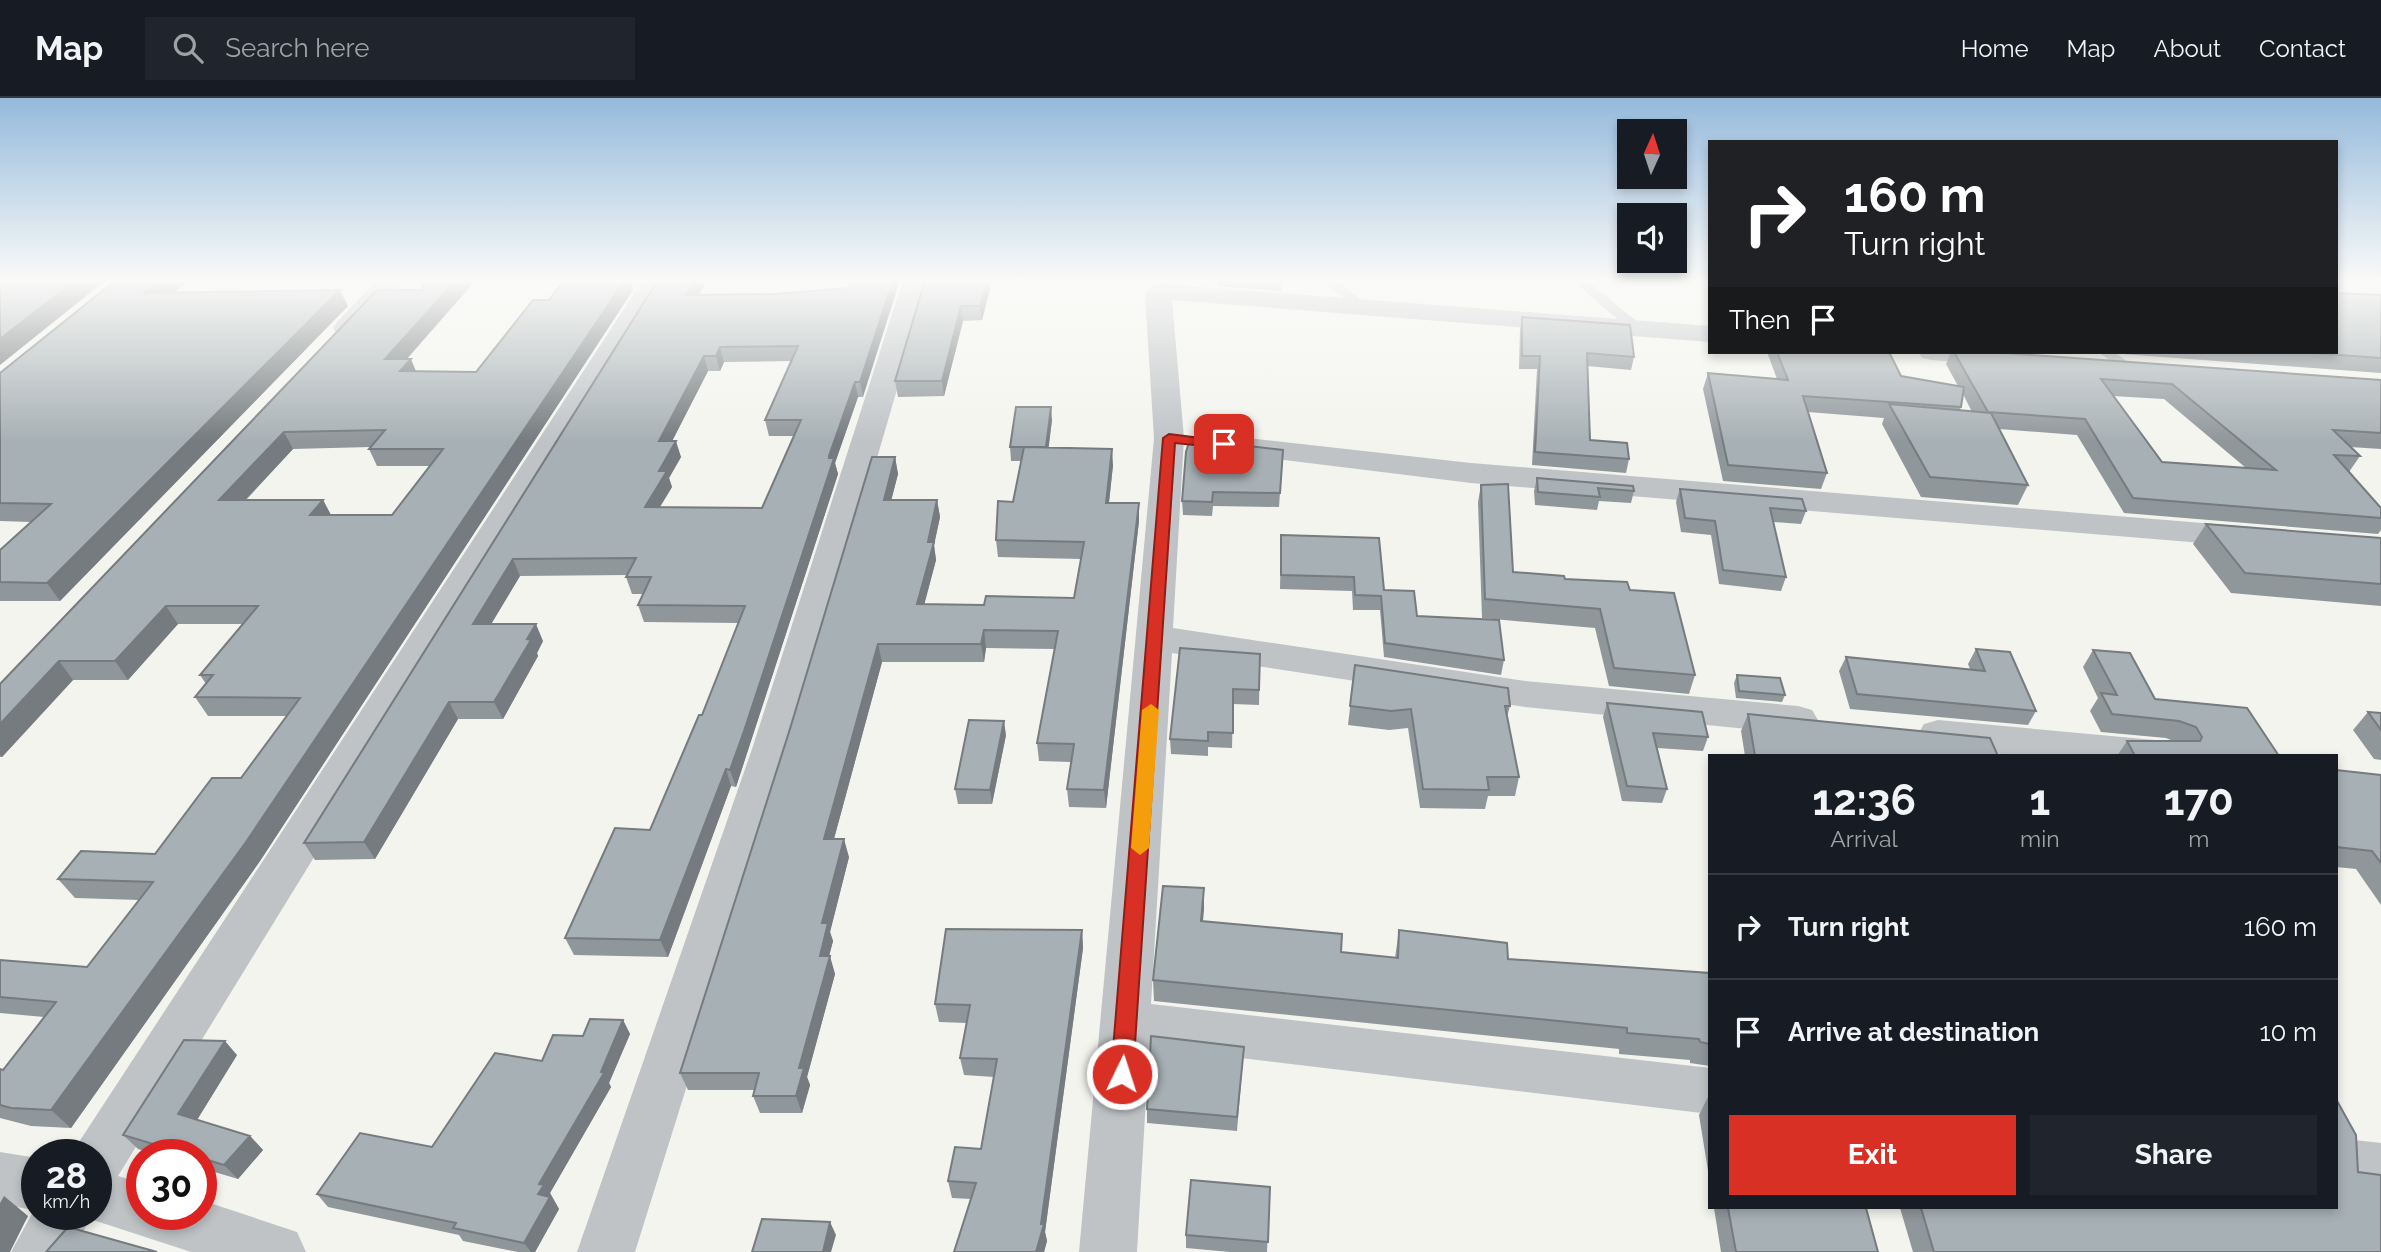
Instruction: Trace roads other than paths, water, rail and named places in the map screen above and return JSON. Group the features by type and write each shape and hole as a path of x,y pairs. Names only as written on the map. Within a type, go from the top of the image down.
{"street":[{"path":"326,351 342,334"},
{"path":"111,1139 622,334"},
{"path":"606,1252 772,749 899,334"},
{"path":"1108,1252 1169,438 1160,334"},
{"path":"1956,354 2029,360"},
{"path":"2095,358 2144,369"},
{"path":"1169,438 1471,473 2276,539"},
{"path":"1156,638 1525,694 1830,723"},
{"path":"1900,730 2146,754"},
{"path":"1126,1023 1708,1091"},
{"path":"2338,1164 2381,1169"},
{"path":"0,1178 21,1181"},
{"path":"40,1252 54,1230"},
{"path":"208,1230 277,1252"}]}
